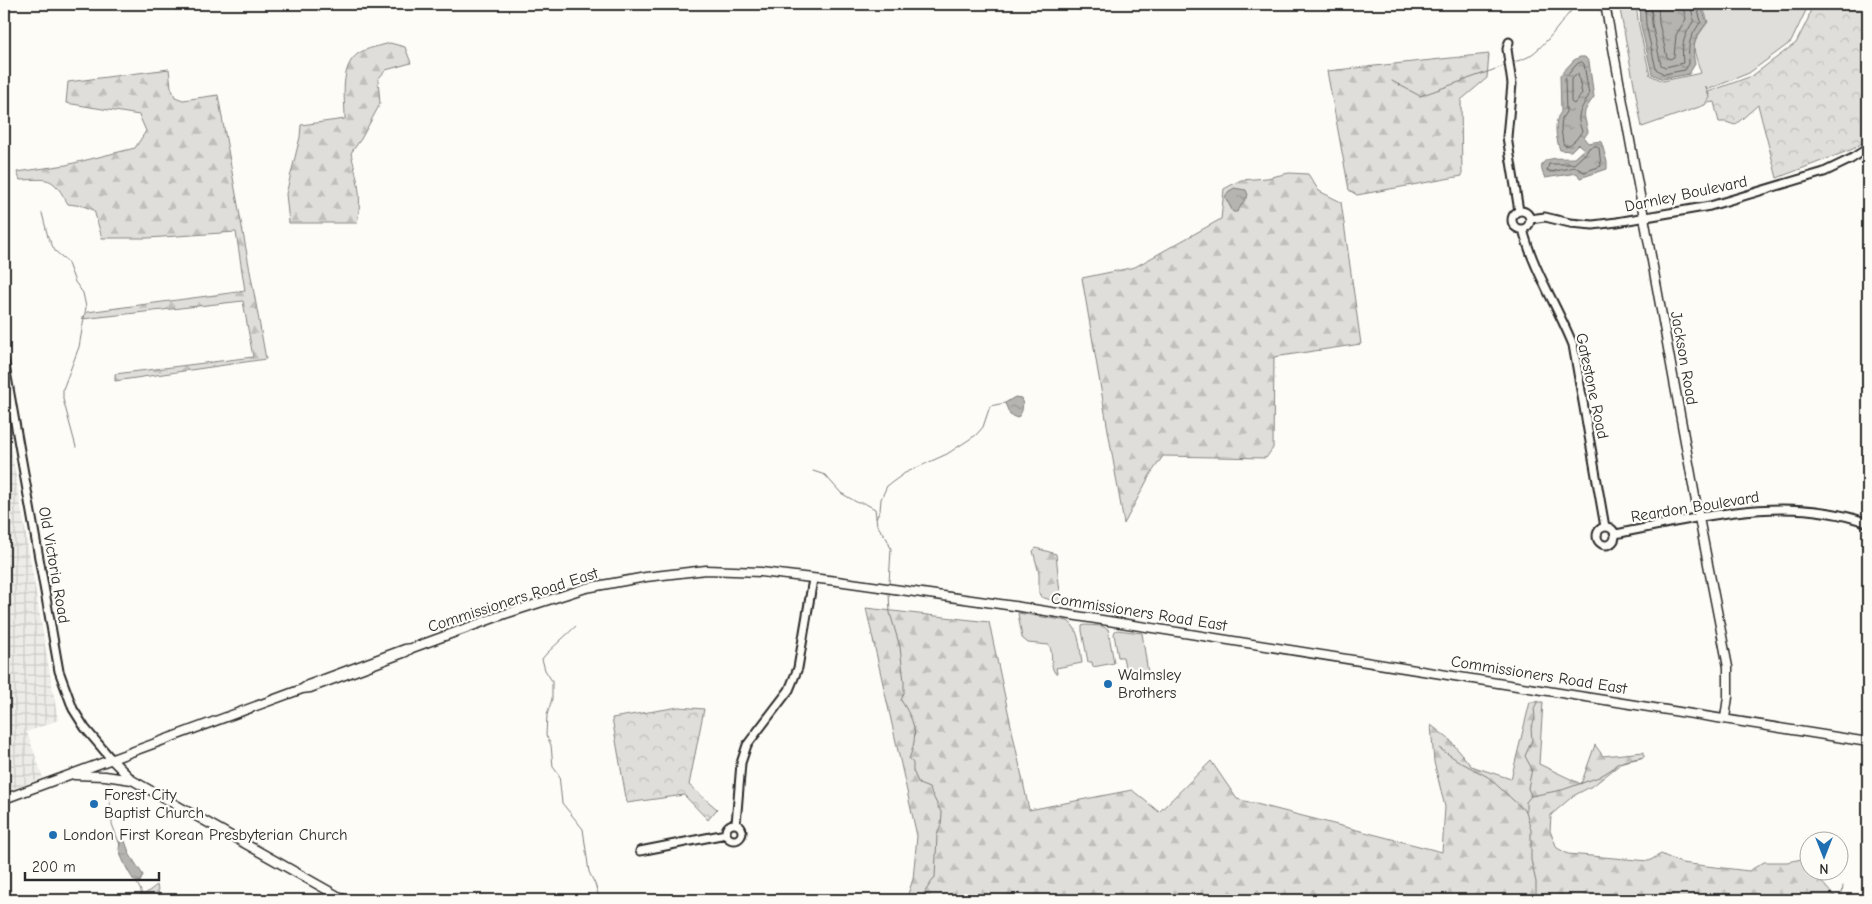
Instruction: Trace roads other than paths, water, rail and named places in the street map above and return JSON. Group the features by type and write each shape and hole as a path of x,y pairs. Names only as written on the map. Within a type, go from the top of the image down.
{"main road":[{"name":"Jackson Road","path":"1605,4 1698,518 1728,667 1728,697 1725,718"},
{"name":"Commissioners Road East","path":"4,799 405,649 505,614 586,588 646,577 706,570 761,572 813,579 837,580 1014,606 1868,742"},
{"path":"112,760 132,780 345,900"},
{"path":"69,775 105,776 132,780"}],"street":[{"path":"1510,42 1507,49 1512,84 1507,137 1519,211"},
{"name":"Darnley Boulevard","path":"1530,219 1545,217 1570,223 1594,225 1710,206 1824,172 1851,159 1868,148"},
{"path":"1519,211 1528,213 1530,219 1529,224 1524,229 1518,228 1512,222 1514,214 1519,211"},
{"name":"Gatestone Road","path":"1524,229 1532,259 1573,344 1605,526"},
{"name":"Old Victoria Road","path":"4,360 59,671 73,710 85,728 112,760"},
{"name":"Reardon Boulevard","path":"1616,534 1736,511 1790,509 1822,511 1868,523"},
{"path":"1605,526 1611,528 1616,534 1612,543 1607,545 1602,544 1598,539 1598,532 1605,526"},
{"path":"736,824 741,763 747,745 789,690 798,668 813,579"},
{"path":"736,824 742,830 742,835 739,839 732,840 726,834 729,825 736,824"},
{"path":"640,851 726,834"}],"water":[{"path":"1640,4 1700,4 1707,22 1695,41 1695,64 1689,74 1663,79 1652,74 1641,26"},
{"path":"1585,57 1589,62 1594,97 1585,111 1588,132 1584,138 1588,143 1601,141 1607,169 1580,178 1577,173 1545,178 1542,165 1545,161 1555,158 1574,158 1584,149 1578,144 1571,151 1560,150 1556,130 1558,116 1561,112 1560,75 1574,60"},
{"path":"1234,188 1246,190 1248,195 1237,212 1233,212 1225,197"},
{"path":"1015,397 1021,398 1022,403 1022,411 1017,418 1010,415 1005,403"},
{"path":"120,841 125,841 130,855 143,875 140,882 137,883 132,878 126,868 119,849"}],"waterway":[{"path":"1513,62 1526,58 1535,52 1577,4"},
{"path":"1392,81 1420,96 1507,65"},
{"path":"42,213 48,237 55,251 67,261 75,282 83,293 86,307 79,347 63,389 63,399 76,447"},
{"path":"876,518 880,511 881,499 887,486 905,473 947,454 976,435 983,427 990,406 1005,403"},
{"path":"813,471 825,475 841,493 858,503 864,503 875,509 877,525 887,539 891,549 889,584"},
{"path":"889,593 890,613 900,647 904,682 904,693 901,700 910,715 915,735 909,759 913,763 913,771 919,784 929,788 942,814 937,835 935,877 924,893 922,900"},
{"path":"576,626 542,659 545,670 552,681 552,699 547,715 546,735 551,745 553,767 559,775 562,803 583,829 589,872 600,900"},
{"path":"1531,796 1528,788 1532,769 1525,756 1532,740 1531,729 1535,718 1534,708 1538,701"},
{"path":"1439,748 1488,777 1525,811"},
{"path":"1536,900 1536,882 1531,860 1531,830 1526,811 1526,802 1531,796 1562,790 1599,777 1618,763 1641,758"},
{"path":"108,785 112,824 120,845"},
{"path":"9,805 10,889 11,897 14,900"},
{"path":"137,883 141,891 142,900"},
{"path":"1841,900 1843,886"},
{"path":"1204,900 1204,895 1213,894"}],"place":[{"name":"Walmsley Brothers","path":"1108,684"},
{"name":"Forest City Baptist Church","path":"94,804"},
{"name":"London First Korean Presbyterian Church","path":"53,835"}]}
